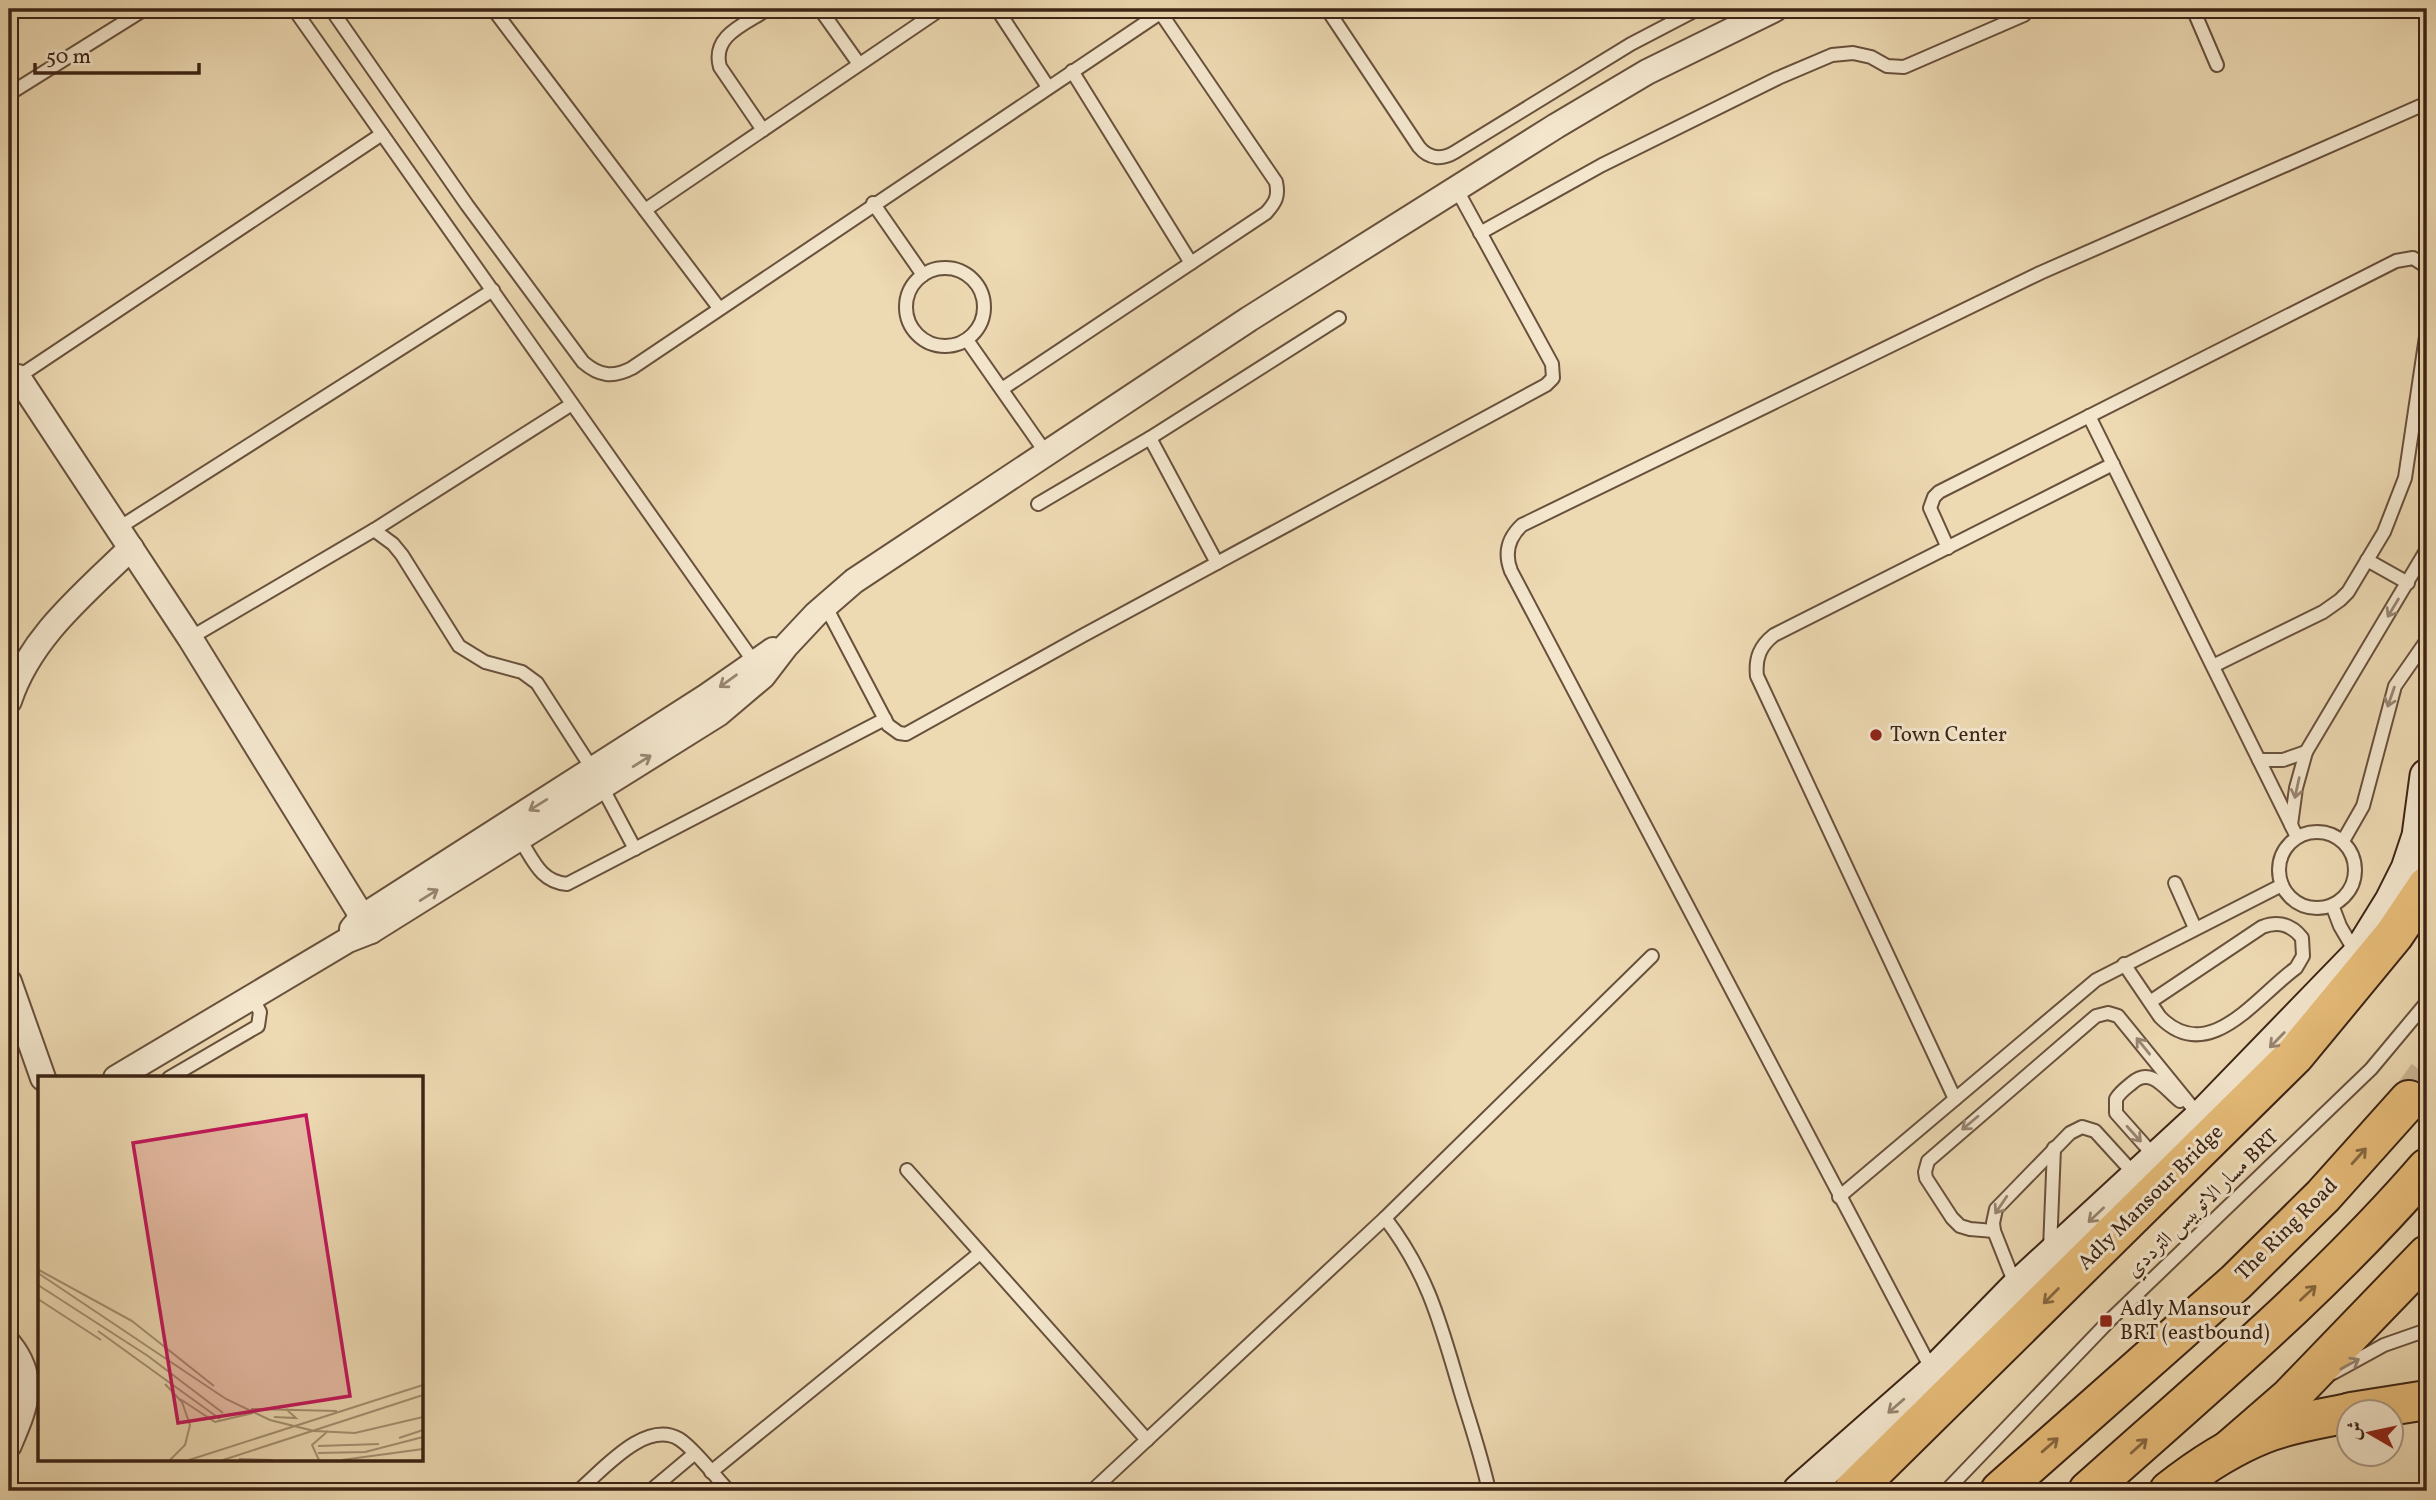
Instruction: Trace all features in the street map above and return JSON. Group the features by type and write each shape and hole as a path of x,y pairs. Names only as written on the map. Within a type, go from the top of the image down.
{"highway":[{"name":"Adly Mansour Bridge","path":"1853,1491 2295,1055 2394,935 2427,886"},
{"name":"The Ring Road","path":"2000,1491 2236,1282 2323,1196 2409,1100"},
{"path":"2088,1491 2319,1283 2364,1239 2427,1168"},
{"path":"2229,1450 2290,1397 2427,1255"},
{"path":"2404,1404 2427,1400"},
{"path":"2169,1491 2198,1468 2262,1434 2334,1416"}],"main road":[{"path":"1800,1491 1934,1373 2017,1288 2147,1169 2198,1114 2358,957 2408,869 2419,836 2427,776"}],"street":[{"path":"119,1076 252,997 597,778 718,715 770,669 786,646 825,605 854,581 1250,319 1567,119 1647,72 1775,9"},
{"path":"13,380 124,538 190,638 360,929"},
{"path":"11,684 42,638 73,604 124,538"},
{"path":"360,929 519,838 754,662 769,652 786,646"},
{"path":"9,982 42,1076"},
{"path":"9,1445 23,1412 27,1392 24,1368 10,1349"}],"lane":[{"path":"9,94 145,9"},
{"path":"294,9 754,662"},
{"path":"331,9 467,205 583,362 591,369 612,375 622,373 1162,10 1276,181 1278,193 1275,204 1266,213 1002,389"},
{"path":"493,9 719,308"},
{"path":"763,130 720,67 717,57 725,37 768,9"},
{"path":"820,9 859,64"},
{"path":"645,210 941,9"},
{"path":"997,9 1048,87"},
{"path":"1326,9 1419,147 1427,155 1441,157 1448,156 1631,44 1699,9"},
{"path":"1480,233 1602,164 1832,55 1853,53 1871,57 1887,66 1904,67 2024,15 2029,9"},
{"path":"2193,9 2217,65"},
{"path":"1072,71 1191,262"},
{"path":"1934,1373 1511,571 1507,552 1512,536 1522,525 1534,519 2040,273 2427,103"},
{"path":"13,380 382,134"},
{"path":"825,605 893,731 913,731 1550,382 1554,373 1552,364 1457,190"},
{"path":"873,204 923,275"},
{"path":"1948,548 1931,514 1931,503 1939,492 2396,261 2413,258 2427,267"},
{"path":"944,268 965,273 974,281 984,300 984,312 975,332 967,340 957,345 935,345 916,334 906,314 906,303 915,282 923,275 944,268"},
{"path":"124,538 493,290"},
{"path":"1038,504 1150,438 1339,318"},
{"path":"2213,666 2332,607 2347,592 2384,532 2405,478 2427,330"},
{"path":"967,340 1046,453"},
{"path":"190,638 374,530 572,404"},
{"path":"2088,416 2294,831"},
{"path":"1150,438 1217,563"},
{"path":"1955,1099 1769,701 1756,667 1761,648 1774,635 2113,464"},
{"path":"374,530 393,544 402,555 459,646 485,662 522,672 537,683 597,778 635,849"},
{"path":"2294,831 2325,832 2343,841 2350,850 2355,871 2348,891 2332,905 2322,908 2303,905 2287,893 2282,885 2279,867 2294,831 2296,788 2306,751 2427,549"},
{"path":"2367,560 2408,583"},
{"path":"2343,841 2362,806 2395,686 2427,639"},
{"path":"519,838 543,876 555,883 567,884 885,719"},
{"path":"2259,760 2283,761 2306,751"},
{"path":"2175,883 2195,928"},
{"path":"1839,1197 2087,986 2124,964 2282,885"},
{"path":"2332,905 2340,926 2358,957"},
{"path":"2124,964 2150,1002 2167,1024 2185,1034 2206,1035 2223,1029 2296,968 2303,956 2302,938 2291,927 2284,925 2276,923 2262,927 2150,1002"},
{"path":"1093,1491 1385,1218 1652,956"},
{"path":"172,1076 258,1027 260,1012 252,997"},
{"name":"مسار الاتوبيس الترددي BRT","path":"1946,1491 2109,1321 2371,1069 2427,1002"},
{"path":"1994,1231 1970,1230 1956,1222 1926,1178 1927,1161 2096,1016 2108,1013 2118,1016 2198,1114"},
{"path":"2147,1169 2116,1113 2118,1095 2138,1077 2147,1076 2156,1079 2198,1114"},
{"path":"2017,1288 1994,1231 1994,1216 2000,1203 2054,1148 2076,1129 2089,1128 2147,1169"},
{"path":"2050,1258 2054,1148"},
{"path":"907,1170 1147,1440"},
{"path":"1385,1218 1405,1243 1433,1301 1489,1491"},
{"path":"711,1472 980,1253"},
{"path":"2290,1397 2384,1345 2427,1330"},
{"path":"578,1491 627,1448 648,1435 665,1434 680,1440 729,1491"},
{"path":"650,1491 694,1454"}],"tunnel":[{"path":"2409,1100 2427,1075"}],"place":[{"name":"Town Center","path":"1876,735"},
{"name":"Adly Mansour BRT (eastbound)","path":"2106,1321"}]}
